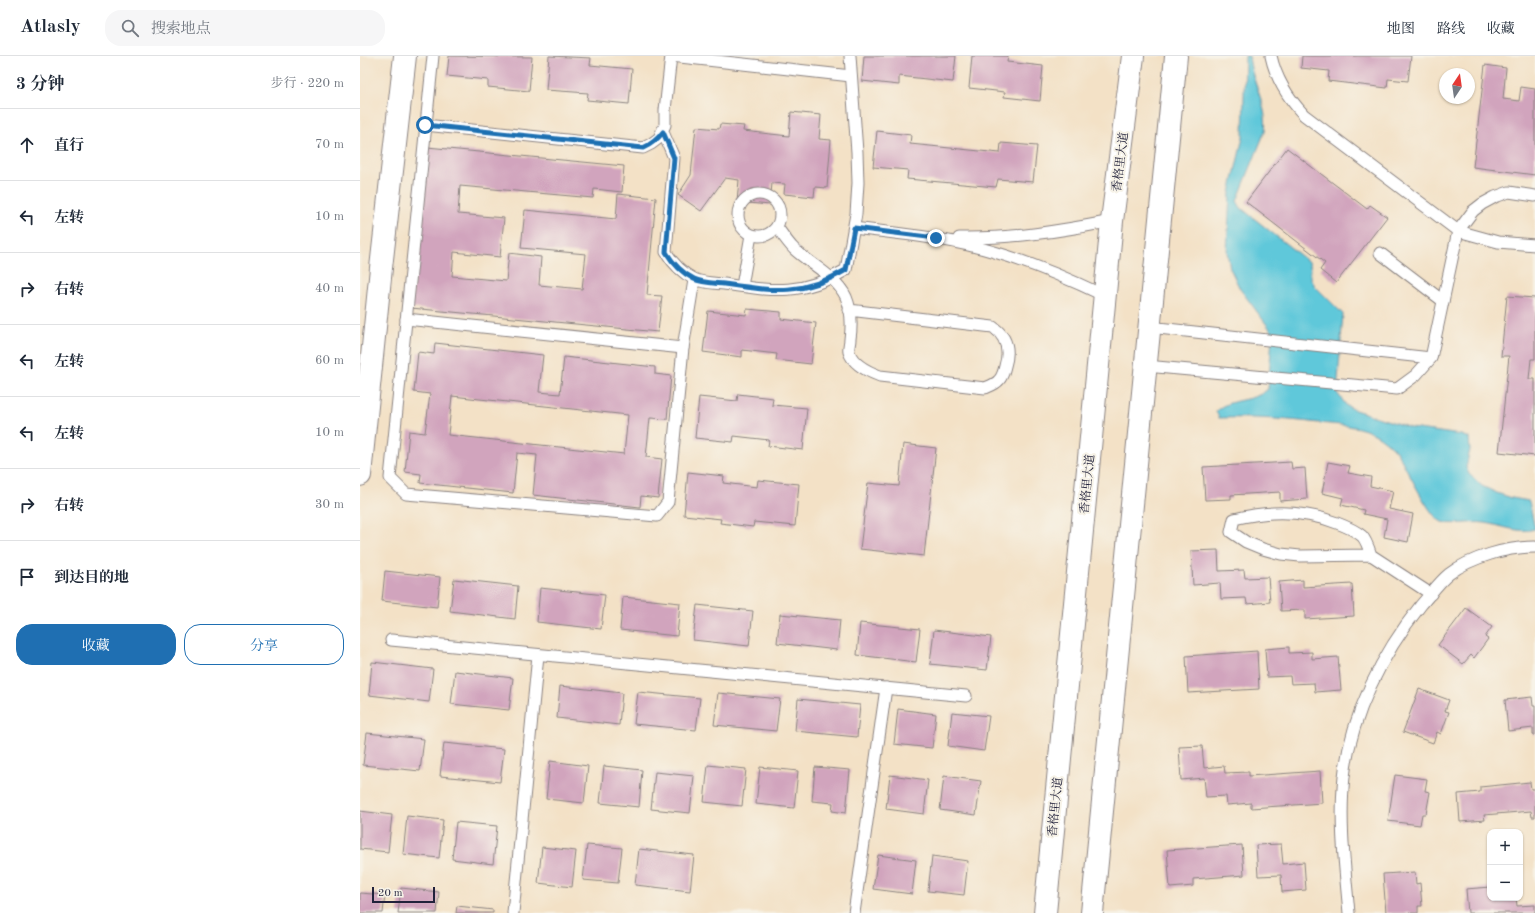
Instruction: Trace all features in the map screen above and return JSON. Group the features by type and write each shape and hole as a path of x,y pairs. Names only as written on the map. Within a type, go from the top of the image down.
{"main road":[{"path":"360,475 381,268 405,56"},
{"name":"香格里大道","path":"1045,913 1112,221 1133,56"},
{"path":"1092,913 1176,56"}],"lane":[{"path":"433,56 390,478 406,494 657,516 668,502 683,348 694,280"},
{"path":"425,125 643,148 651,144 663,132 665,125 665,110 671,56 851,76"},
{"path":"663,132 674,158 666,252 673,263 694,280 776,290 796,289 815,285 846,270 854,228 856,214 858,152 850,56"},
{"path":"1271,56 1275,71 1286,94 1304,115 1458,231 1498,242 1535,245"},
{"path":"1146,366 1397,389 1416,376 1431,358 1458,231 1473,211 1495,197 1509,192 1535,196"},
{"path":"754,194 764,194 771,197 778,204 781,214 776,228 769,234 760,236 751,235 743,229 739,221 738,212 740,204 743,200 754,194"},
{"path":"936,238 1018,236 1065,230 1112,221"},
{"path":"776,228 794,249 831,278 846,297 849,310 852,319 849,351 855,361 871,373 880,376 985,388 999,381 1003,373 1008,358 1008,350 1004,337 993,327 849,310"},
{"path":"854,228 936,238 975,247 1033,265 1069,279 1105,296"},
{"path":"742,286 751,235"},
{"path":"1380,253 1443,301"},
{"path":"406,319 683,348"},
{"path":"1149,327 1431,358"},
{"path":"1371,555 1363,536 1346,526 1308,514 1270,512 1251,515 1234,519 1231,532 1257,547 1281,554 1300,556 1371,555 1431,594"},
{"path":"1349,913 1342,816 1344,776 1360,714 1379,669 1393,644 1410,619 1450,574 1467,563 1486,556 1506,550 1535,547"},
{"path":"391,640 966,696"},
{"path":"513,913 538,655"},
{"path":"854,913 886,688"}],"water":[{"path":"1245,56 1249,56 1250,65 1266,122 1265,131 1237,201 1241,208 1310,263 1311,279 1315,286 1343,314 1337,393 1347,406 1355,410 1411,428 1461,435 1469,438 1470,450 1466,467 1469,474 1482,486 1497,493 1512,498 1529,501 1535,529 1510,529 1485,523 1452,524 1442,522 1431,511 1425,502 1396,452 1389,444 1371,432 1342,425 1282,419 1219,418 1216,411 1222,407 1256,396 1268,389 1272,337 1270,329 1240,289 1230,268 1227,252 1230,193 1243,137"}],"building":[{"path":"449,56 532,57 529,91 488,87 488,80 447,76"},
{"path":"549,56 591,58 590,65 632,69 629,104 587,100 588,93 546,90"},
{"path":"864,56 956,56 953,82 899,76 899,85 862,81"},
{"path":"972,56 1008,56 1007,62 1043,66 1040,101 1004,97 1005,92 969,88"},
{"path":"1302,56 1411,56 1408,81 1388,79 1387,88 1328,81 1329,71 1301,68"},
{"path":"1485,65 1506,68 1503,99 1519,101 1521,87 1535,89 1535,175 1473,167"},
{"path":"791,112 821,115 819,139 831,140 827,188 815,187 814,197 784,194 785,184 772,183 770,205 737,202 739,180 725,178 701,211 678,195 691,175 696,127 719,129 720,124 744,126 743,131 789,136"},
{"path":"877,131 911,135 910,144 1000,153 1001,143 1037,146 1033,182 998,179 996,187 907,179 908,170 873,167"},
{"path":"427,147 624,166 622,192 594,189 593,198 460,186 458,214 504,218 500,257 454,252 452,276 506,281 509,253 541,257 539,285 582,289 586,254 521,248 525,210 616,219 618,194 656,198 647,295 662,296 658,332 411,308"},
{"path":"1287,148 1367,209 1370,205 1387,217 1336,283 1320,270 1325,263 1246,202"},
{"path":"1507,296 1535,298 1535,359 1531,359 1529,379 1535,379 1535,456 1499,452 1509,356 1501,356"},
{"path":"747,309 781,312 781,319 816,323 811,364 776,360 777,354 742,350 742,357 703,352 708,311 746,315"},
{"path":"435,343 543,355 539,392 560,394 564,357 655,367 655,374 671,376 667,419 650,418 646,457 662,459 658,498 641,496 640,507 533,495 537,455 517,453 513,493 420,483 421,474 405,472 409,431 425,433 430,394 414,392 418,352 434,354","holes":["452,396 628,415 624,454 448,435"]},
{"path":"738,394 773,398 772,405 807,408 803,450 768,446 769,440 734,436 733,442 695,438 699,397 737,401"},
{"path":"903,444 936,448 924,556 860,549 868,483 899,486"},
{"path":"1291,462 1292,469 1305,468 1307,499 1280,501 1280,492 1231,495 1231,499 1205,500 1203,467"},
{"path":"1328,462 1350,466 1348,473 1371,477 1370,486 1393,491 1389,509 1413,514 1408,542 1384,537 1387,519 1363,514 1364,510 1341,505 1343,498 1322,493"},
{"path":"688,472 724,476 723,483 757,487 758,480 799,484 795,526 754,522 753,527 720,523 721,519 684,515"},
{"path":"1218,550 1219,571 1244,570 1245,578 1268,577 1270,602 1247,604 1246,598 1221,599 1220,583 1193,585 1191,551"},
{"path":"385,571 440,577 437,607 382,601"},
{"path":"454,579 518,586 515,619 450,611"},
{"path":"1303,580 1303,587 1352,584 1354,616 1305,619 1305,610 1281,611 1279,582"},
{"path":"540,588 605,595 601,629 537,622"},
{"path":"623,597 680,603 677,636 620,630"},
{"path":"697,605 753,611 749,646 693,640"},
{"path":"1466,608 1492,627 1485,637 1488,639 1474,658 1471,655 1463,664 1438,645"},
{"path":"780,614 840,620 837,650 777,643"},
{"path":"860,623 920,629 916,662 857,655"},
{"path":"934,630 991,637 987,670 930,664"},
{"path":"1289,647 1289,653 1312,652 1312,659 1338,657 1341,690 1315,692 1314,683 1291,684 1290,676 1267,677 1265,649"},
{"path":"1257,651 1259,689 1188,693 1186,656"},
{"path":"372,662 433,669 429,702 369,695"},
{"path":"455,671 513,678 509,710 451,704"},
{"path":"560,686 622,693 619,725 557,718"},
{"path":"1419,689 1449,700 1445,711 1449,712 1441,734 1437,732 1433,743 1403,732"},
{"path":"638,692 700,698 696,730 634,724"},
{"path":"718,693 780,699 776,731 714,725"},
{"path":"1532,697 1533,706 1535,706 1535,735 1533,735 1533,728 1508,731 1505,700"},
{"path":"798,699 860,705 857,737 795,731"},
{"path":"898,709 936,714 932,748 894,744"},
{"path":"952,712 989,716 984,751 948,746"},
{"path":"367,733 424,739 420,771 363,765"},
{"path":"444,743 504,749 500,782 440,776"},
{"path":"1202,746 1204,768 1224,766 1225,773 1249,772 1249,776 1320,771 1322,803 1251,808 1251,803 1227,805 1226,796 1206,797 1204,778 1181,780 1179,747"},
{"path":"550,761 588,766 584,803 546,799"},
{"path":"708,765 746,769 742,806 704,802"},
{"path":"604,766 642,770 639,807 600,803"},
{"path":"760,767 798,771 794,808 756,804"},
{"path":"815,767 850,770 846,813 832,811 833,803 812,801"},
{"path":"655,772 694,776 690,813 651,809"},
{"path":"890,775 928,780 924,814 886,809"},
{"path":"1395,775 1427,779 1425,791 1430,792 1426,814 1422,814 1420,825 1388,821"},
{"path":"944,776 981,781 976,815 940,810"},
{"path":"1530,782 1531,789 1535,789 1535,817 1532,817 1531,811 1484,815 1485,820 1460,822 1458,794 1480,792 1480,787"},
{"path":"360,811 392,815 388,852 360,849"},
{"path":"407,816 443,820 439,858 403,854"},
{"path":"456,822 497,826 493,864 452,859"},
{"path":"1281,844 1283,864 1304,862 1306,890 1282,892 1281,875 1258,876 1256,845"},
{"path":"587,845 622,848 618,883 583,880"},
{"path":"1242,845 1244,875 1193,879 1193,886 1170,888 1167,850"},
{"path":"542,847 576,851 572,887 538,883"},
{"path":"639,849 694,855 690,891 635,885"},
{"path":"878,855 916,860 912,894 873,889"},
{"path":"932,856 968,861 964,895 928,891"},
{"path":"1415,872 1416,884 1420,883 1422,906 1418,906 1418,913 1386,913 1383,874"},
{"path":"1487,887 1487,901 1516,901 1517,906 1535,905 1535,913 1468,913 1466,889"},
{"path":"401,888 439,892 437,913 398,913"},
{"path":"360,893 385,895 383,913 360,913"},
{"path":"457,906 493,910 493,913 456,913"}],"route":[{"path":"425,125 643,148 651,144 663,132 674,158 666,252 673,263 694,280 776,290 796,289 815,285 846,270 854,228 936,238"}]}
